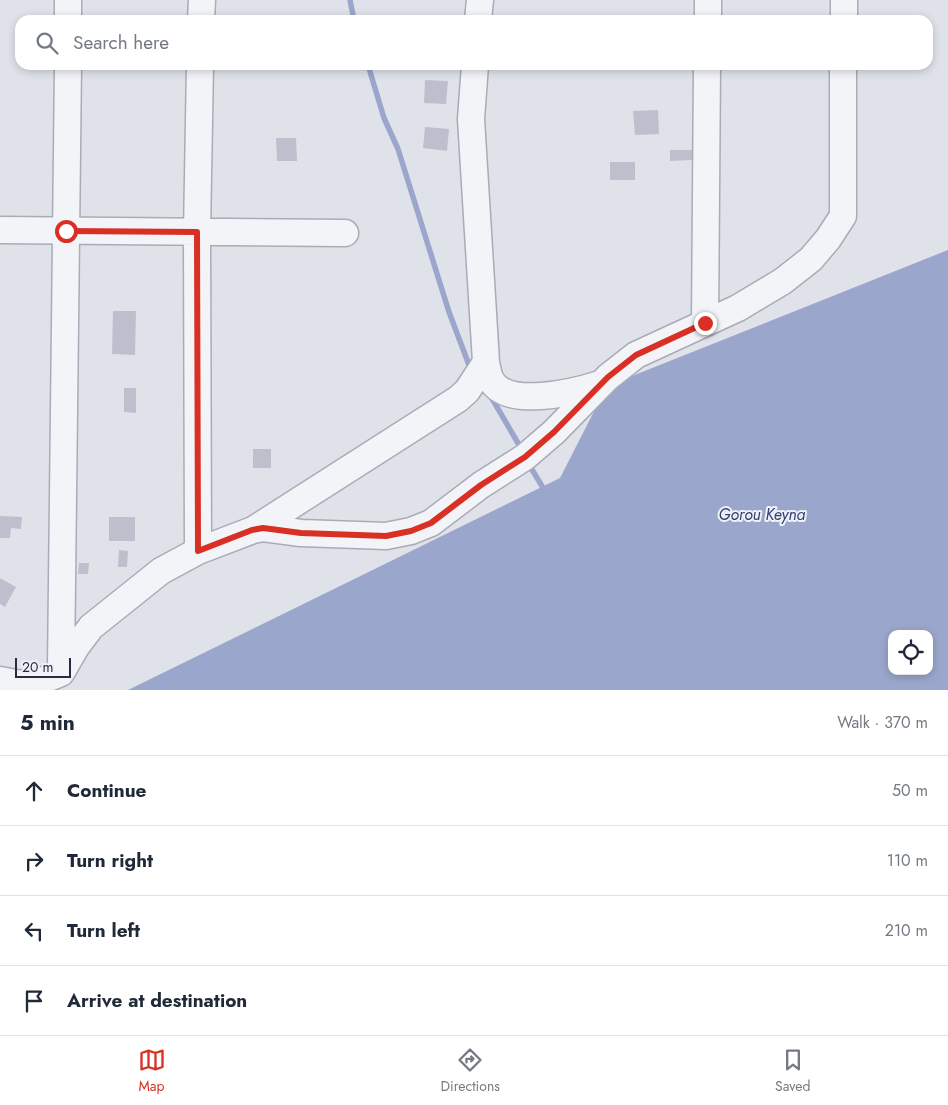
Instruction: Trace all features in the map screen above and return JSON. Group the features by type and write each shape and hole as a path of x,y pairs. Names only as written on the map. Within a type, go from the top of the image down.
{"street":[{"path":"68,0 68,15"},
{"path":"201,15 202,0"},
{"path":"478,15 480,0"},
{"path":"708,0 708,15"},
{"path":"844,0 844,15"},
{"path":"61,673 68,70"},
{"path":"198,551 197,232 200,70"},
{"path":"475,70 471,119 486,362 490,378 495,386 524,396 562,394 600,384"},
{"path":"705,323 707,70"},
{"path":"0,680 21,684 39,682 61,673 76,646 92,627 160,571 198,551 252,530 263,528 301,533 386,536 411,531 431,523 481,485 525,457 554,432 600,384 636,355 738,308 783,281 804,264 828,239 843,216 843,70"},
{"path":"0,230 344,233"},
{"path":"252,530 458,399 467,391 486,362"}],"water":[{"name":"Gorou Keyna","path":"948,250 948,690 128,690 560,478 607,386"}],"building":[{"path":"425,80 448,81 446,104 424,103"},
{"path":"658,110 659,134 635,135 633,111"},
{"path":"425,127 449,129 447,151 423,148"},
{"path":"276,138 296,138 297,161 277,161"},
{"path":"670,150 692,150 692,160 670,161"},
{"path":"610,162 635,162 635,180 610,180"},
{"path":"113,311 136,311 135,355 112,354"},
{"path":"124,388 136,388 136,413 124,412"},
{"path":"253,449 271,449 271,468 253,468"},
{"path":"0,516 22,517 21,529 11,528 10,538 0,538"},
{"path":"109,517 135,517 135,541 109,541"},
{"path":"119,550 128,551 127,567 118,567"},
{"path":"79,563 89,563 88,574 78,574"},
{"path":"0,578 16,587 5,607 0,604"}],"waterway":[{"path":"350,0 353,15"},
{"path":"370,70 384,118 398,149 449,312 472,373"},
{"path":"490,395 522,450"},
{"path":"528,463 545,491"}],"route":[{"path":"66,231 197,232 198,551 252,530 263,528 301,533 386,536 411,531 431,523 481,485 525,457 554,432 588,395 636,355 656,344 705,323"}]}
